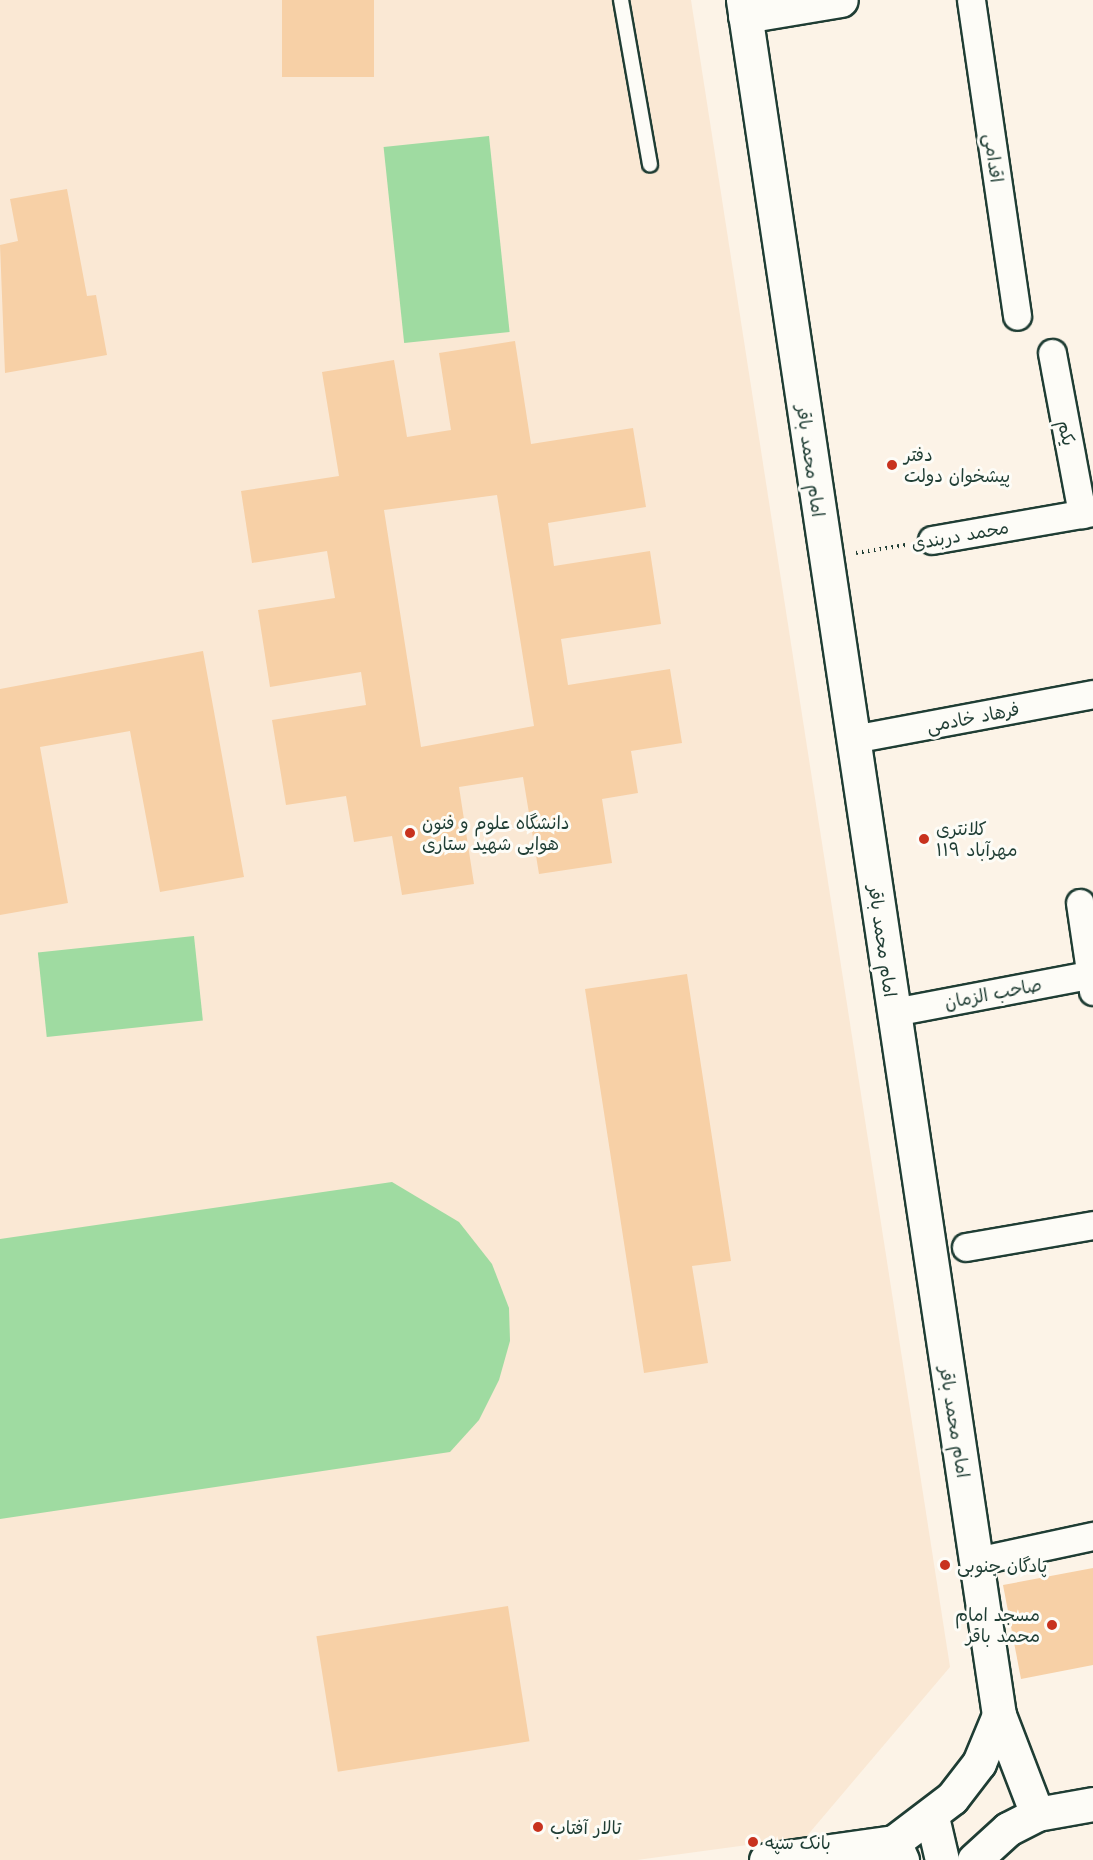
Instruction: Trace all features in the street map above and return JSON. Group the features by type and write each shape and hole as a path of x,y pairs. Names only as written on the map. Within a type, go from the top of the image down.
{"main road":[{"path":"744,8 841,0"},
{"name":"امام محمد باقر","path":"744,8 999,1715 1037,1814"},
{"path":"766,1860 898,1851 979,1763 999,1715"},
{"path":"974,1860 1008,1829 1037,1814 1093,1804"},
{"path":"932,1816 942,1860"}],"street":[{"name":"اقدامی","path":"971,0 1017,316"},
{"name":"یکم","path":"1052,353 1088,513"},
{"name":"محمد دربندی","path":"932,540 1088,513"},
{"name":"فرهاد خادمی","path":"853,739 1093,694"},
{"path":"1080,903 1092,980"},
{"name":"صاحب الزمان","path":"894,1012 1092,980"},
{"path":"966,1247 1093,1225"},
{"path":"976,1561 1093,1536"}],"lane":[{"path":"621,0 650,164"}],"path":[{"name":"محمد دربندی","path":"826,558 932,540"}],"shaded area":[{"name":"دانشگاه علوم و فنون هوایی شهید ستاری","path":"0,0 691,0 950,1667 806,1837 637,1860 0,1860"}],"green space":[{"path":"489,136 510,332 404,343 384,147"},
{"path":"194,936 203,1021 47,1037 38,952"},
{"path":"392,1182 459,1222 492,1264 509,1308 510,1341 499,1380 479,1420 450,1452 0,1519 0,1239"}],"building":[{"path":"282,0 374,0 374,77 282,77"},
{"path":"67,189 87,296 96,295 107,355 5,373 0,245 18,241 10,199"},
{"path":"515,341 531,444 633,428 646,507 548,523 554,566 650,551 661,624 561,639 568,685 670,669 682,743 631,751 638,793 602,799 612,863 539,874 523,777 459,787 474,884 402,895 392,836 354,842 346,796 286,805 272,720 366,705 361,672 270,687 258,610 335,598 327,551 252,563 241,491 339,476 322,372 394,360 407,437 451,430 439,353","holes":["497,495 534,726 421,747 384,510"]},
{"path":"203,651 244,877 160,892 130,731 40,747 68,903 0,915 0,689"},
{"path":"687,974 731,1261 692,1266 708,1363 644,1373 585,989"},
{"name":"مسجد امام محمد باقر","path":"1093,1568 1093,1665 1021,1679 1003,1585"},
{"path":"508,1606 529,1741 338,1772 316,1636"}],"place":[{"name":"دفتر پیشخوان دولت","path":"892,465"},
{"name":"دانشگاه علوم و فنون هوایی شهید ستاری","path":"410,833"},
{"name":"کلانتری ۱۱۹ مهرآباد","path":"924,839"},
{"name":"پادگان جنوبی","path":"945,1565"},
{"name":"مسجد امام محمد باقر","path":"1052,1625"},
{"name":"تالار آفتاب","path":"538,1827"},
{"name":"بانک سپه","path":"753,1842"}]}
